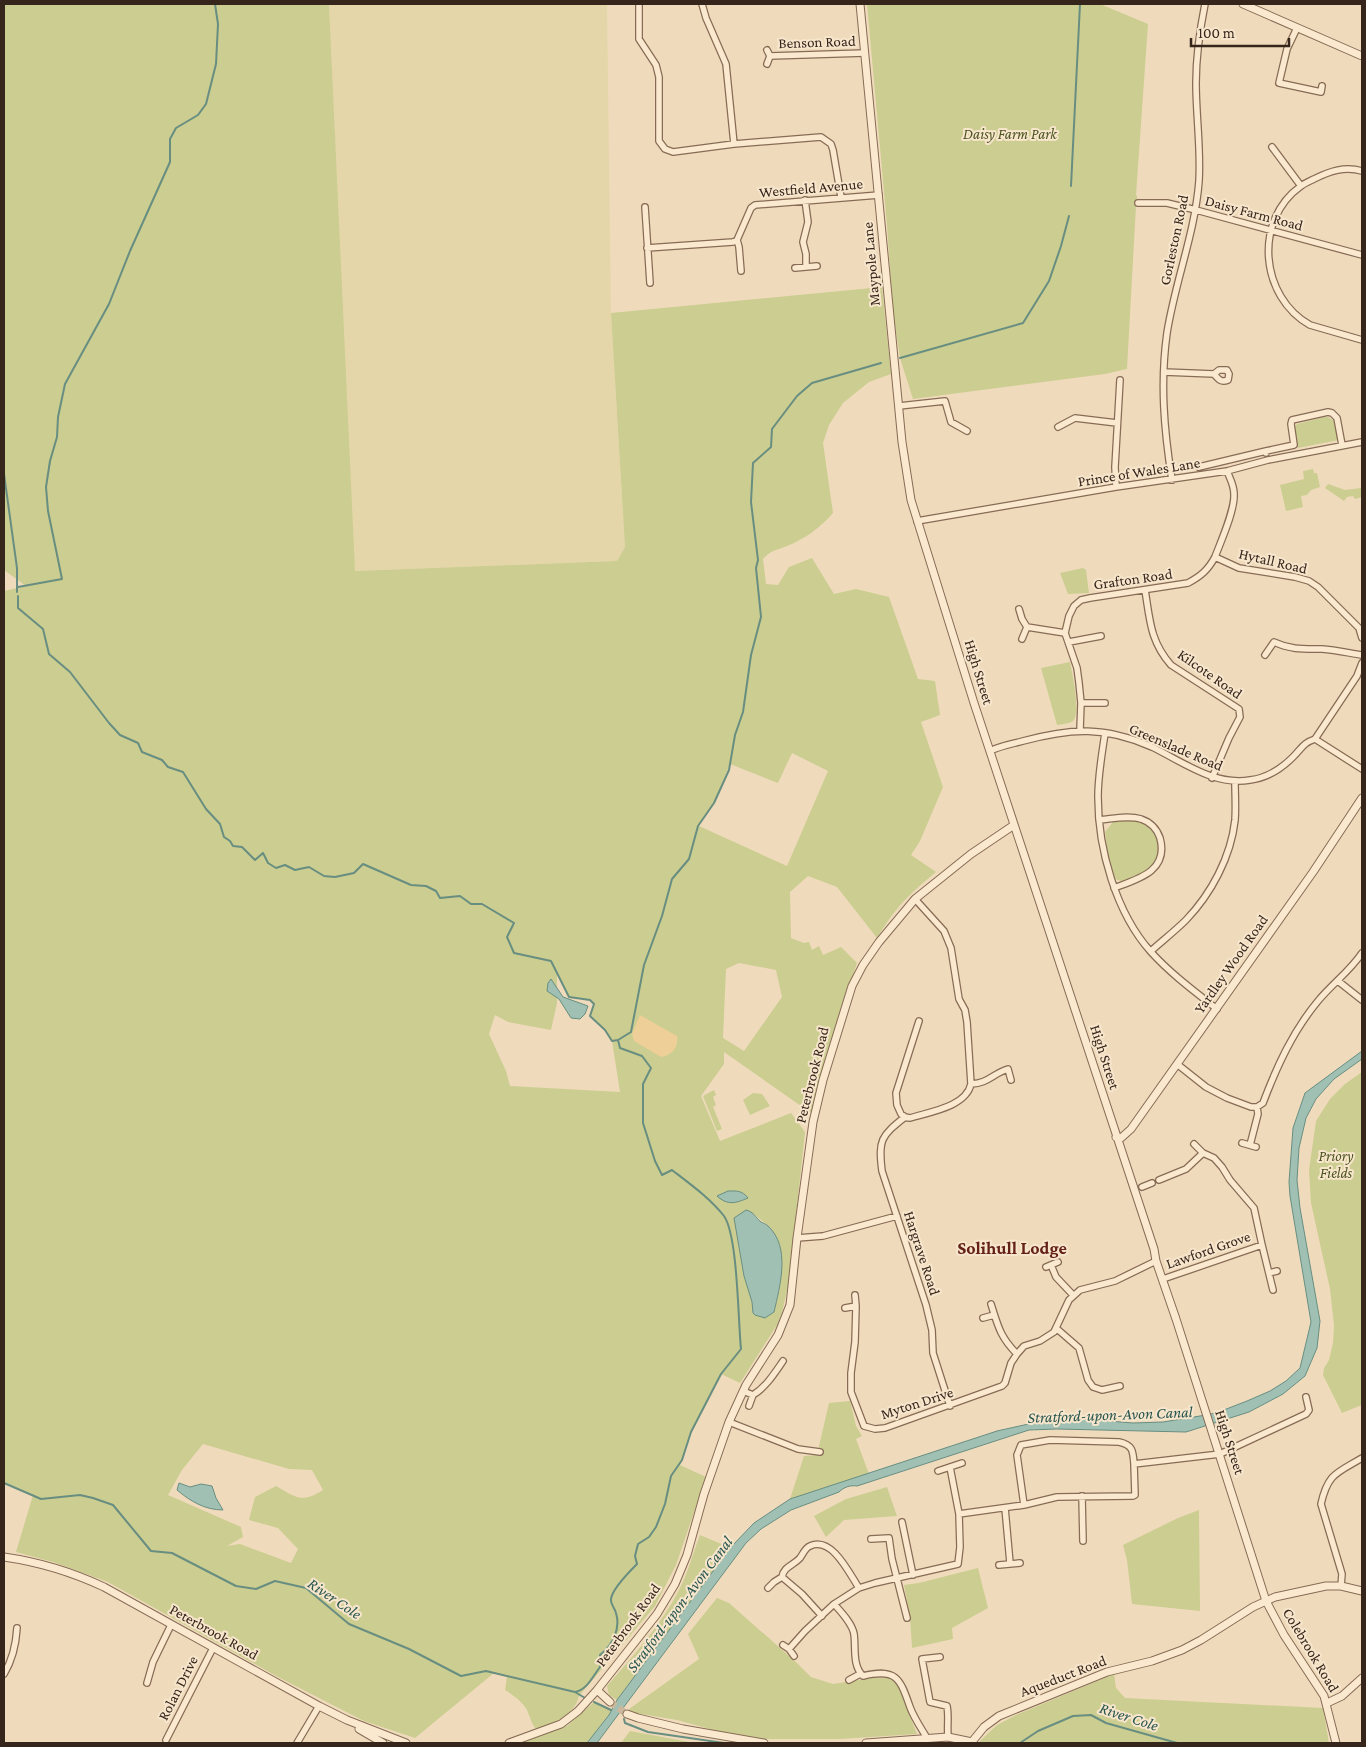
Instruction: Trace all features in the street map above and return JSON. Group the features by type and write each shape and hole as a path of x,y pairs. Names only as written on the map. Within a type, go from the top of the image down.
{"street":[{"path":"639,4 639,39 656,65 660,76 659,141 662,146 668,151 673,152 817,136 824,138 831,144 841,197"},
{"path":"702,4 726,64 734,144"},
{"name":"Maypole Lane","path":"860,4 899,406 907,477 911,500 918,521"},
{"name":"Gorleston Road","path":"1172,480 1164,422 1164,372 1167,334 1174,298 1196,210 1200,148 1196,83 1205,4"},
{"path":"1243,4 1362,56"},
{"path":"1297,28 1287,50 1279,83 1321,92 1322,86"},
{"name":"Benson Road","path":"767,64 768,53 865,53"},
{"path":"1272,147 1301,186"},
{"path":"1362,171 1344,169 1328,172 1301,186 1285,201 1276,215 1271,230 1268,253 1269,269 1274,284 1289,308 1303,321 1310,325 1362,340"},
{"name":"Westfield Avenue","path":"737,240 753,206 879,195"},
{"path":"805,200 808,222 803,242 806,254 806,267"},
{"name":"Daisy Farm Road","path":"1138,203 1167,204 1196,210 1362,255"},
{"path":"645,207 650,283"},
{"path":"647,248 733,242 737,240 741,271"},
{"path":"794,268 816,266"},
{"path":"1164,372 1214,374"},
{"path":"1116,487 1115,467 1120,380"},
{"path":"899,406 946,401 951,422 968,430"},
{"path":"1199,466 1294,445 1292,420 1328,412 1337,418 1342,445"},
{"path":"1058,427 1075,418 1117,423"},
{"name":"Prince of Wales Lane","path":"918,521 1116,487 1226,471 1268,460 1362,442"},
{"path":"1266,451 1268,460"},
{"name":"Hytall Road","path":"1226,471 1233,487 1234,503 1215,557 1240,568 1296,577 1309,581 1318,587 1359,628 1362,638"},
{"name":"High Street","path":"918,521 990,751 1154,1249 1266,1601"},
{"name":"Grafton Road","path":"1065,633 1072,610 1081,600 1188,583 1201,576 1210,567 1215,557"},
{"name":"Kilcote Road","path":"1145,590 1152,636 1165,658 1171,665 1239,710 1240,716 1212,778"},
{"path":"1019,609 1027,627 1065,633 1077,668 1081,703 1080,730"},
{"path":"1022,640 1027,627"},
{"path":"1069,642 1101,636"},
{"path":"1266,655 1274,642 1295,650 1322,649 1362,655"},
{"path":"1362,663 1357,676 1316,739 1362,769"},
{"path":"1081,703 1105,703"},
{"name":"Greenslade Road","path":"990,751 1052,733 1080,730 1105,733 1130,738 1212,778 1235,782 1250,780 1278,770 1306,742 1316,739"},
{"path":"1105,733 1098,796 1099,820 1104,853 1114,888 1130,921 1151,951 1181,982 1217,1009"},
{"path":"1151,951 1186,920 1205,898 1216,878 1232,837 1235,820 1235,782"},
{"name":"Yardley Wood Road","path":"1116,1138 1121,1138 1131,1129 1217,1009 1362,798"},
{"path":"1099,820 1132,818 1141,820 1150,823 1156,829 1161,840 1161,855 1154,869 1136,880 1114,888"},
{"name":"Peterbrook Road","path":"510,1743 561,1724 578,1711 598,1690 657,1614 675,1584 687,1555 704,1494 729,1422 743,1391 778,1334 790,1305 813,1122 823,1080 852,986 863,965 897,919 915,899 963,859 1014,825"},
{"path":"915,899 944,931 950,948 966,1022 971,1084 986,1082 995,1074 1008,1069 1011,1080"},
{"path":"1177,1064 1206,1086 1227,1098 1251,1107 1257,1107 1263,1102 1277,1066 1305,1017 1320,999 1354,966 1362,953"},
{"path":"1338,981 1362,1000"},
{"path":"905,1117 900,1114 897,1106 896,1092 919,1022"},
{"name":"Hargrave Road","path":"950,1406 933,1353 932,1330 926,1306 882,1172 880,1152 882,1139 889,1130 905,1117 910,1118 954,1104 963,1099 970,1091 971,1084"},
{"path":"1242,1143 1253,1146 1258,1114 1257,1107"},
{"name":"Lawford Grove","path":"1194,1144 1203,1154 1214,1158 1254,1208 1273,1290"},
{"path":"1159,1180 1186,1169 1203,1154"},
{"path":"1142,1187 1152,1182"},
{"path":"797,1238 823,1236 897,1216"},
{"name":"Lawford Grove","path":"1163,1279 1262,1245"},
{"path":"991,1304 999,1332 1017,1354 1024,1346 1040,1341 1054,1332 1069,1300 1080,1290 1115,1281 1156,1260"},
{"path":"1058,1262 1049,1266 1056,1277 1073,1295"},
{"path":"1269,1273 1277,1271"},
{"name":"Myton Drive","path":"854,1295 856,1306 855,1342 851,1373 851,1392 864,1426 875,1429 885,1428 1002,1386 1005,1383 1011,1363 1017,1354"},
{"path":"845,1308 856,1306"},
{"path":"983,1318 994,1315"},
{"path":"1056,1328 1079,1348 1088,1380 1093,1387 1102,1390 1120,1386"},
{"path":"749,1406 753,1395 771,1379 783,1361"},
{"path":"743,1391 753,1395"},
{"path":"1134,1464 1220,1454 1306,1414 1309,1410 1306,1396"},
{"path":"729,1422 798,1449 820,1452"},
{"path":"959,1514 1024,1505 1057,1497 1135,1495 1133,1452 1130,1446 1127,1443 1119,1442 1050,1440 1021,1445 1017,1455 1024,1505"},
{"path":"1341,1586 1342,1574 1321,1504 1332,1477 1344,1467 1362,1458"},
{"path":"938,1472 962,1463"},
{"path":"790,1649 805,1631 834,1604 859,1588 958,1564 960,1547 959,1514 950,1467"},
{"path":"1082,1496 1083,1540"},
{"path":"1005,1508 1010,1563"},
{"path":"902,1522 913,1575"},
{"path":"871,1539 890,1538 907,1618"},
{"path":"768,1588 782,1577 786,1568 796,1562 807,1547 810,1545 824,1545 830,1548 847,1567 859,1588"},
{"name":"Peterbrook Road","path":"4,1557 28,1561 76,1574 104,1587 319,1706 347,1720 406,1743"},
{"path":"999,1565 1020,1563"},
{"path":"782,1577 802,1594 822,1616"},
{"name":"Aqueduct Road","path":"866,1743 948,1737 971,1743 984,1727 999,1716 1107,1672 1152,1661 1182,1650 1253,1607 1275,1597 1317,1587 1341,1586 1362,1591"},
{"name":"Colebrook Road","path":"1266,1601 1284,1635 1316,1682 1327,1703 1336,1743"},
{"path":"834,1604 851,1625 854,1633 855,1654 860,1674"},
{"path":"147,1683 153,1662 171,1625"},
{"path":"4,1674 12,1660 16,1646 17,1628"},
{"path":"783,1645 790,1649 794,1656"},
{"name":"Rolan Drive","path":"166,1740 213,1648"},
{"path":"940,1656 922,1659 930,1702 947,1706 949,1714 947,1725 948,1737"},
{"path":"848,1680 860,1674 863,1676 878,1673 888,1674 896,1678 904,1689 911,1708 927,1738"},
{"path":"1327,1703 1342,1696 1362,1678"},
{"path":"598,1690 610,1702"},
{"path":"297,1743 319,1706"},
{"path":"627,1714 684,1729 764,1743"},
{"path":"347,1720 383,1743"}],"shaded area":[{"path":"329,4 607,4 611,313 625,547 617,561 354,571"},
{"path":"551,979 563,997 588,1006 585,1014 580,1019 571,1018 559,999 547,991 548,983"},
{"path":"1362,1051 1362,1059 1334,1079 1316,1099 1306,1118 1299,1148 1297,1180 1300,1208 1320,1321 1317,1348 1305,1376 1283,1394 1249,1412 1186,1432 1029,1430 857,1486 847,1487 839,1492 791,1510 761,1529 746,1543 597,1743 587,1743 731,1547 754,1523 790,1499 997,1431 1060,1417 1133,1423 1163,1422 1200,1416 1216,1413 1247,1401 1270,1391 1286,1381 1300,1368 1311,1322 1290,1196 1289,1182 1293,1128 1305,1093"},
{"path":"728,1191 741,1192 748,1198 732,1203 717,1196"},
{"path":"746,1210 767,1225 775,1235 782,1256 781,1279 774,1312 765,1318 753,1313 752,1302 744,1276 734,1218"},
{"path":"179,1483 190,1487 201,1484 212,1486 223,1510 204,1507 187,1498 177,1490"}],"green space":[{"path":"4,4 329,4 355,571 617,561 625,547 611,313 882,287 891,374 869,382 843,403 829,425 823,443 833,513 818,528 806,536 772,552 763,559 766,584 778,585 789,567 812,558 834,594 856,589 889,597 918,679 935,681 940,715 921,722 943,787 920,841 911,855 936,872 903,902 877,938 837,887 808,876 790,892 791,938 804,943 809,942 812,950 819,946 823,955 841,947 857,963 831,1042 811,1113 724,1052 724,1064 701,1096 720,1141 791,1113 805,1132 789,1281 782,1313 777,1325 740,1383 721,1374 691,1432 680,1465 706,1477 676,1565 655,1606 579,1696 573,1709 556,1721 536,1729 525,1707 517,1698 505,1690 507,1677 494,1673 415,1738 364,1721 278,1677 108,1582 53,1562 16,1552 33,1495 4,1483 4,591 26,586 4,570","holes":["792,753 828,771 787,866 699,826 714,803 730,764 778,783","739,963 776,970 782,997 744,1051 723,1038 726,969","557,972 569,997 590,1000 594,1004 590,1016 605,1030 612,1041 620,1092 510,1086 506,1071 489,1034 495,1015 508,1022 551,1030 557,1003","755,1215 768,1226 776,1238 781,1258 781,1280 774,1312 765,1318 753,1313 752,1302 744,1276 734,1219","203,1444 289,1469 312,1470 323,1490 304,1498 294,1496 276,1486 255,1497 249,1520 278,1528 298,1549 291,1563 240,1544 227,1546 243,1537 241,1527 168,1495 182,1470"]},
{"name":"Daisy Farm Park","path":"867,4 1100,4 1148,24 1136,195 1137,205 1127,369 1105,374 913,399 900,358 893,312"},
{"path":"1324,417 1334,421 1339,440 1298,448 1294,428 1297,424"},
{"path":"1313,469 1314,473 1317,473 1320,487 1311,490 1307,495 1301,496 1303,507 1286,511 1280,485 1304,479 1303,471"},
{"path":"1328,484 1345,490 1361,488 1362,497 1355,499 1353,496 1347,497 1344,501 1325,488"},
{"path":"1083,568 1086,570 1089,593 1068,594 1060,573"},
{"path":"1070,662 1075,692 1075,716 1071,722 1057,725 1041,668"},
{"path":"1133,820 1141,823 1153,832 1157,838 1160,852 1152,867 1124,882 1115,879 1108,854 1105,832 1113,822"},
{"name":"Priory Fields","path":"1362,1072 1362,1405 1342,1413 1323,1375 1333,1343 1334,1325 1330,1289 1311,1203 1309,1170 1316,1121 1330,1099 1345,1084"},
{"path":"714,1090 716,1095 713,1097 716,1105 713,1107 722,1129 717,1131 703,1096"},
{"path":"753,1093 762,1094 770,1106 750,1115 743,1100"},
{"path":"850,1401 856,1426 862,1436 856,1439 869,1474 790,1499 804,1456 820,1455 819,1446 829,1403"},
{"path":"887,1487 897,1516 844,1520 826,1537 814,1516 846,1499"},
{"path":"1199,1510 1200,1611 1132,1604 1127,1560 1123,1545 1178,1518"},
{"path":"700,1535 731,1548 617,1700 609,1695 607,1686 664,1616 685,1577"},
{"path":"978,1568 988,1608 952,1628 953,1639 912,1648 910,1616 904,1585"},
{"path":"717,1598 729,1603 811,1677 833,1684 877,1677 889,1678 898,1686 917,1734 840,1739 765,1739 721,1732 677,1720 629,1712 629,1709 699,1659 688,1634"},
{"path":"1114,1674 1116,1688 1125,1698 1323,1708 1329,1743 978,1743 997,1725 1016,1715"},
{"path":"594,1702 611,1710 587,1743 520,1743 567,1726"},
{"path":"630,1731 695,1743 621,1743"}],"sand":[{"path":"640,1015 677,1036 676,1047 671,1052 661,1057 634,1041 632,1034"}],"waterway":[{"path":"18,587 62,579 48,511 46,487 50,461 57,437 58,417 65,384 109,304 130,251 170,162 170,139 176,128 198,115 206,104 216,64 218,24 215,4"},
{"path":"1071,186 1080,4"},
{"path":"900,358 1023,323 1049,281 1069,216"},
{"path":"18,596 18,608 43,629 49,654 70,672 120,735 138,743 142,752 162,760 168,767 183,772 206,809 220,824 224,837 233,846 242,847 255,860 263,853 268,863 276,868 285,865 295,870 309,867 324,876 335,877 354,873 363,864 411,885 426,886 436,891 440,898 460,896 471,904 482,904 514,923 507,937 514,953 551,961 569,997 590,1000 594,1004 590,1016 605,1030 612,1041 618,1040 631,1032 644,965 662,916 672,879 689,859 698,826 714,803 729,770 735,735 743,712 751,655 761,617 756,568 758,560 751,502 753,463 771,447 772,429 797,396 812,383 881,363"},
{"path":"4,474 17,568 17,592"},
{"path":"575,1692 583,1689 600,1667 600,1655 612,1642 616,1631 617,1619 611,1601 614,1590 637,1564 635,1556 638,1544 649,1537 656,1527 665,1504 671,1476 682,1460 691,1432 721,1374 741,1349 735,1259 729,1226 724,1216 706,1197 672,1170 662,1175 655,1161 643,1123 643,1084 651,1068 642,1056 620,1048 618,1040"},
{"name":"River Cole","path":"4,1483 41,1499 80,1495 113,1505 151,1551 172,1553 236,1586 256,1589 275,1581 306,1588 349,1624 409,1649 461,1676 486,1671 575,1692 585,1698"},
{"name":"River Cole","path":"594,1702 611,1710"},
{"name":"River Cole","path":"1020,1743 1038,1731 1073,1716 1091,1715 1106,1723 1177,1743"},
{"name":"River Cole","path":"624,1719 625,1723 648,1732 724,1743"}],"tunnel":[{"path":"610,1702 627,1714"}],"district":[{"name":"Solihull Lodge","path":"1012,1248"}],"water label":[{"name":"Stratford-upon-Avon Canal","path":"1110,1414"},
{"name":"Stratford-upon-Avon Canal","path":"679,1604"}]}
